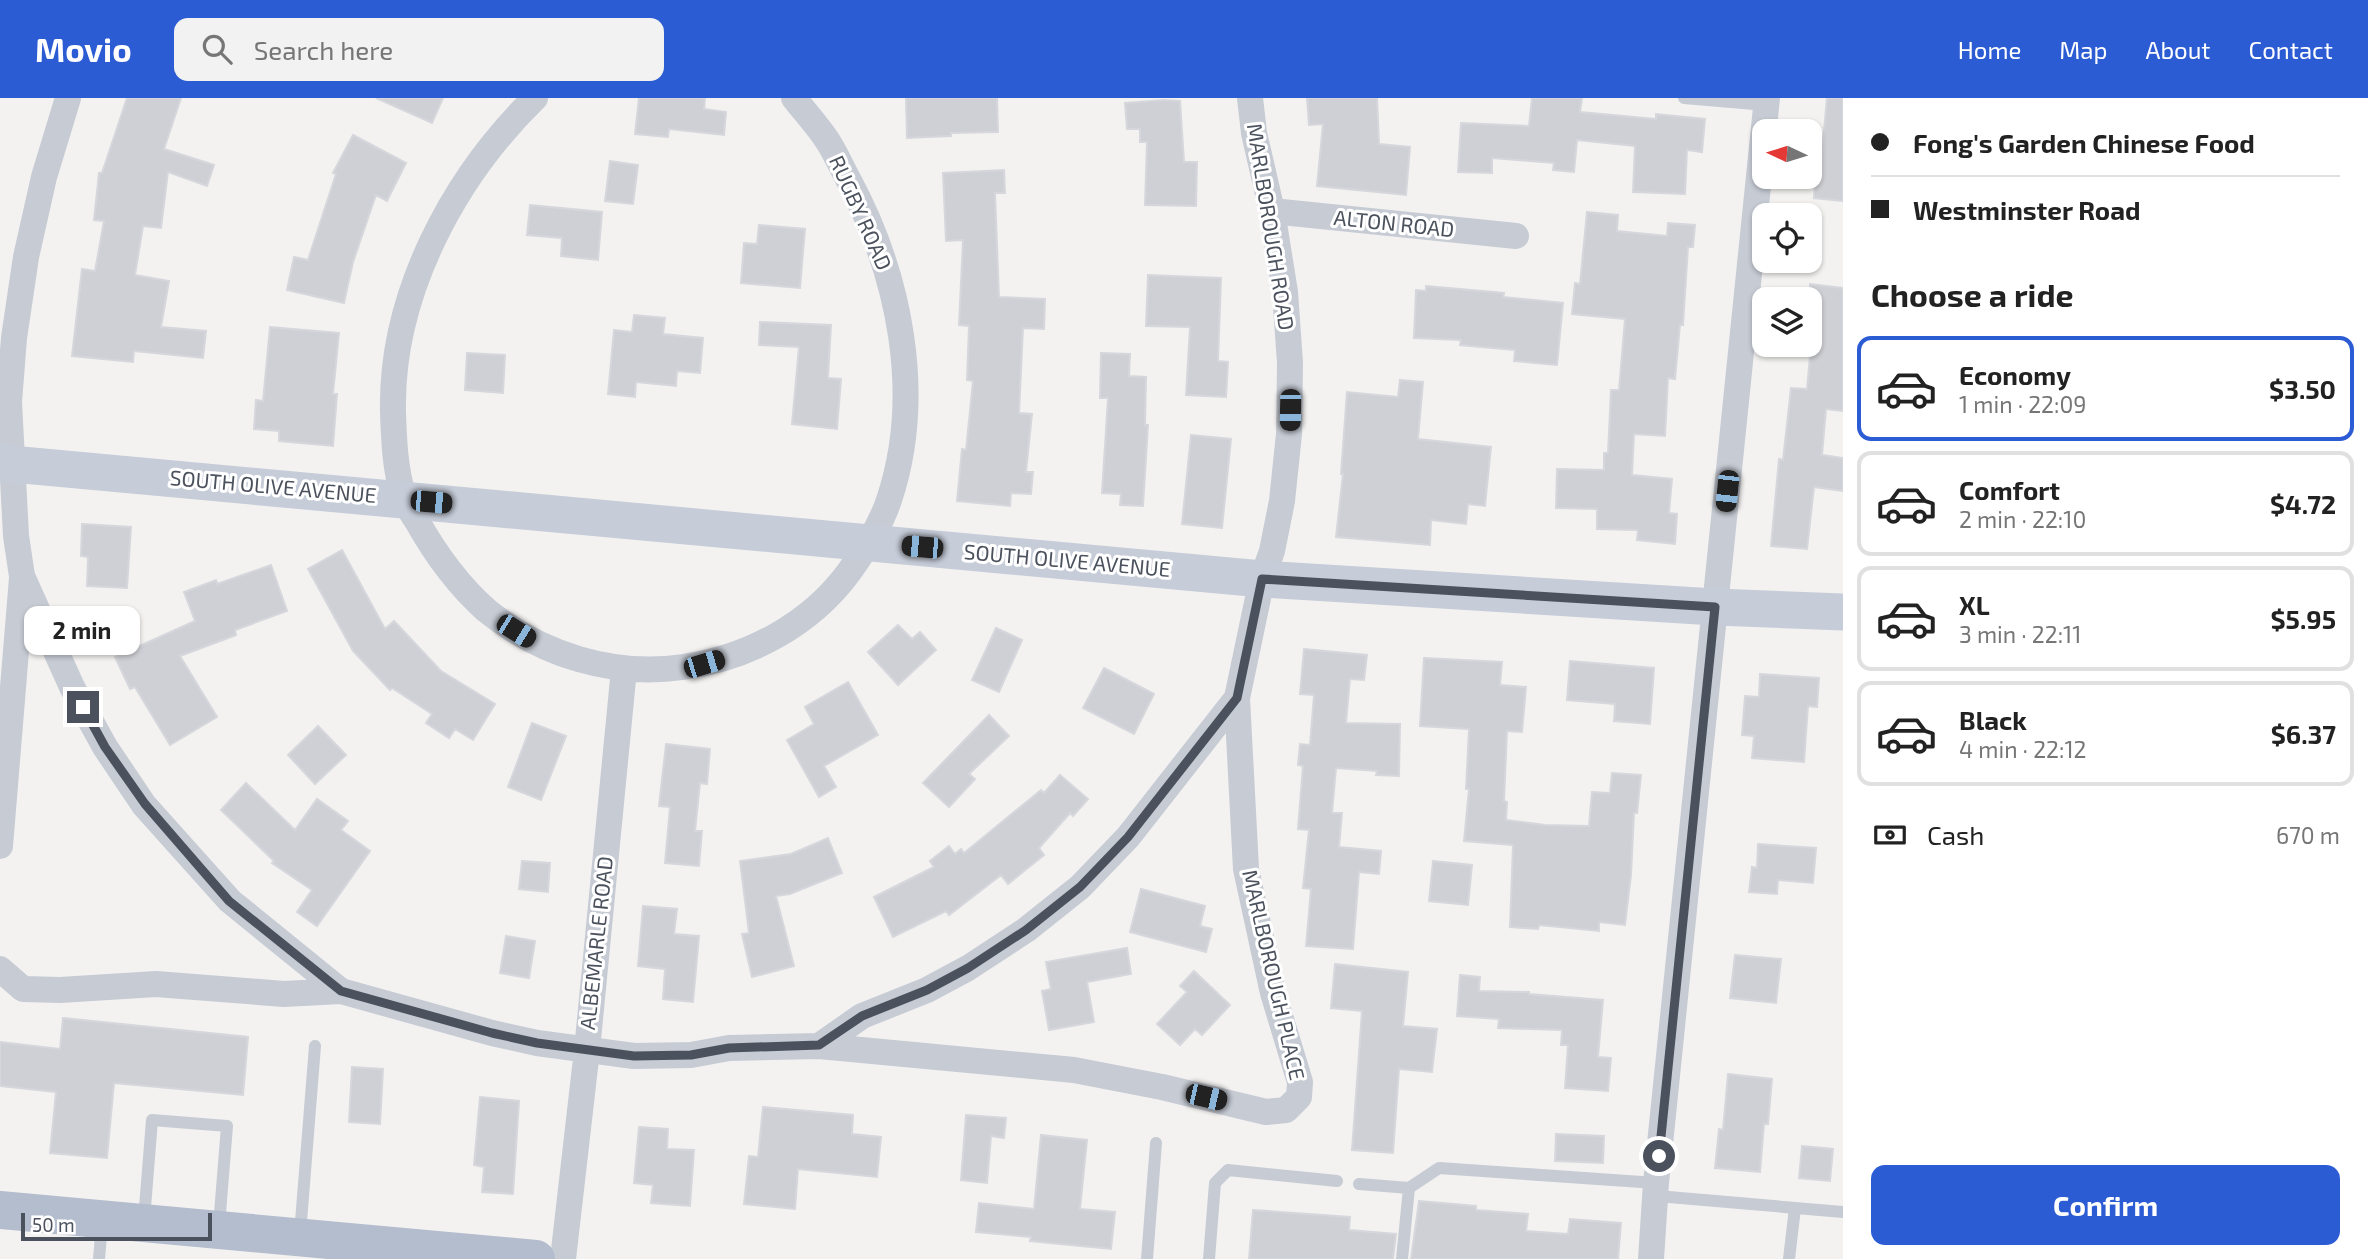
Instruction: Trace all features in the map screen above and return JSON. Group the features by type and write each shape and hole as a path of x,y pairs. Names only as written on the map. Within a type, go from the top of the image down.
{"main road":[{"path":"0,1210 536,1259"}],"street":[{"path":"0,846 22,576 6,464 14,338 24,270 44,177 68,98"},
{"name":"RUGBY ROAD","path":"536,98 491,147 437,229 400,336 393,398 394,456 404,499 444,567 470,596 500,621 533,642 569,657 624,668 665,670 704,664 741,653 776,637 808,615 837,588 870,542 889,502 901,457 905,363 896,307 881,251 858,198 828,141 794,98"},
{"name":"MARLBOROUGH ROAD","path":"819,1045 862,1016 927,990 968,968 1026,930 1080,887 1128,837 1237,698 1262,579 1272,551 1282,501 1289,434 1290,363 1285,292 1272,211 1254,133 1250,98"},
{"path":"1651,1259 1767,102"},
{"name":"ALTON ROAD","path":"1272,211 1516,236"},
{"name":"SOUTH OLIVE AVENUE","path":"6,464 1262,579 1715,607 1843,612"},
{"path":"22,576 72,687 105,747 145,804 229,901 341,991"},
{"name":"ALBEMARLE ROAD","path":"563,1259 587,1050 624,668"},
{"name":"MARLBOROUGH PLACE","path":"819,1045 1074,1070 1162,1087 1266,1112 1286,1110 1298,1097 1300,1082 1273,993 1246,869 1237,698"},
{"path":"0,969 23,989 60,990 156,984 284,994 341,991 492,1033 634,1056 691,1055 729,1048 819,1045"}],"lane":[{"path":"1684,98 1767,102"},
{"path":"300,1238 315,1046"},
{"path":"144,1223 152,1120 227,1126 219,1230"},
{"path":"1147,1259 1156,1143"},
{"path":"1359,1184 1409,1188 1439,1168 1843,1212"},
{"path":"1209,1259 1216,1184 1228,1170 1338,1181"},
{"path":"1402,1259 1409,1188"},
{"path":"1789,1259 1795,1208"},
{"path":"99,1259 102,1219"}],"building":[{"path":"127,98 181,98 164,149 214,165 207,186 168,172 161,228 143,226 135,275 169,281 161,327 206,331 203,358 134,351 133,362 72,356 82,269 95,271 104,221 94,220 99,173 102,173"},
{"path":"376,98 443,98 432,123"},
{"path":"639,98 705,98 704,109 726,112 724,135 669,129 668,137 635,134"},
{"path":"906,98 997,98 998,132 907,138"},
{"path":"1307,98 1377,98 1379,144 1410,147 1406,195 1317,186 1323,124 1309,125"},
{"path":"1532,98 1582,98 1580,112 1656,119 1656,114 1705,119 1702,152 1687,150 1685,194 1633,192 1635,146 1577,140 1574,172 1553,170 1554,163 1492,158 1492,173 1458,172 1461,123 1529,126"},
{"path":"1827,98 1843,98 1843,201 1814,198 1815,189 1822,189"},
{"path":"1180,101 1184,162 1197,162 1196,206 1145,205 1147,142 1140,142 1140,129 1127,129 1125,103"},
{"path":"353,135 406,163 387,201 376,195 353,262 344,303 287,290 294,257 308,260 336,174 333,173"},
{"path":"610,161 638,165 633,204 605,201"},
{"path":"1004,170 1005,193 995,193 999,297 1045,299 1044,329 1023,328 1019,413 1032,414 1026,472 1033,472 1031,494 1011,493 1010,506 957,501 962,449 966,450 973,381 967,380 969,326 959,325 963,240 946,241 943,173"},
{"path":"530,205 602,212 598,260 561,256 562,238 527,235"},
{"path":"1587,212 1618,215 1617,231 1667,236 1668,223 1695,225 1693,247 1688,247 1683,325 1680,325 1675,379 1668,378 1665,436 1634,434 1632,475 1672,479 1669,513 1677,514 1675,544 1637,540 1638,530 1597,529 1597,509 1556,508 1557,469 1604,470 1604,453 1608,453 1611,390 1619,390 1625,319 1572,314 1575,283 1580,284"},
{"path":"759,225 805,229 800,288 741,283 744,243 757,244"},
{"path":"1148,275 1221,278 1218,361 1228,362 1226,397 1186,395 1190,327 1146,326"},
{"path":"1810,284 1843,288 1843,411 1826,409 1822,455 1843,458 1843,491 1814,487 1807,549 1771,546 1779,459 1783,460 1791,388 1807,389 1810,357 1822,357 1822,287 1810,287"},
{"path":"1426,286 1504,293 1503,297 1563,303 1557,365 1514,361 1515,350 1460,345 1461,340 1414,338 1416,290 1426,291"},
{"path":"634,315 665,318 663,334 703,338 700,373 677,371 676,386 636,382 635,397 608,394 614,330 632,332"},
{"path":"760,322 831,325 828,378 841,379 837,429 792,424 799,347 759,345"},
{"path":"270,327 339,333 333,394 337,394 333,446 279,441 279,431 254,429 256,400 263,401"},
{"path":"467,353 505,355 503,393 465,390"},
{"path":"1101,353 1130,354 1129,376 1146,377 1145,425 1148,425 1143,506 1120,505 1121,494 1102,493 1108,398 1100,398"},
{"path":"1400,380 1423,382 1418,439 1491,447 1485,506 1468,504 1466,524 1431,520 1430,545 1336,537 1343,474 1347,392 1398,397"},
{"path":"1191,435 1231,439 1222,528 1182,524"},
{"path":"82,524 131,527 127,588 87,586 88,557 81,556"},
{"path":"342,550 385,629 394,621 441,671 495,704 473,740 455,729 449,738 426,723 432,714 392,688 390,690 353,651 308,569"},
{"path":"271,565 287,611 235,630 236,635 180,656 217,717 170,745 135,687 130,689 115,657 195,621 184,592 216,580 217,584"},
{"path":"898,625 912,639 920,632 936,650 898,685 868,652"},
{"path":"996,628 1022,640 999,692 972,680"},
{"path":"1304,649 1367,655 1364,680 1350,679 1346,723 1400,724 1399,776 1376,775 1377,771 1336,768 1332,813 1342,813 1339,847 1381,851 1379,874 1359,872 1353,949 1306,946 1311,889 1303,888 1309,830 1298,829 1303,766 1298,765 1300,744 1310,745 1314,695 1300,694"},
{"path":"1424,658 1502,662 1500,685 1526,687 1522,732 1507,731 1504,801 1507,802 1506,820 1545,825 1589,826 1592,792 1610,793 1612,773 1641,775 1637,813 1634,813 1625,925 1599,922 1599,931 1539,925 1538,929 1510,927 1513,845 1464,841 1469,789 1466,789 1469,729 1420,726"},
{"path":"1570,661 1654,668 1650,724 1614,721 1615,704 1567,700"},
{"path":"1104,668 1154,694 1134,734 1083,708"},
{"path":"1760,674 1819,678 1817,707 1808,706 1804,762 1752,758 1754,736 1742,735 1745,696 1759,697"},
{"path":"848,682 878,735 824,766 836,787 819,797 787,740 814,724 805,707"},
{"path":"989,715 1009,736 969,774 975,779 949,807 923,783"},
{"path":"532,723 566,736 541,800 508,787"},
{"path":"318,726 346,755 315,784 288,755"},
{"path":"666,744 710,749 707,784 700,783 695,831 702,831 699,866 665,863 670,807 659,806"},
{"path":"1060,775 1088,799 1073,816 1070,813 1039,848 1044,855 1008,884 1001,875 949,915 946,911 893,937 874,897 934,867 930,861 949,846 955,854 961,849 964,853 1041,790 1044,793"},
{"path":"246,783 295,830 317,799 348,821 341,830 370,851 317,926 297,912 312,890 272,863 274,861 221,810"},
{"path":"828,838 842,873 790,894 776,896 794,966 752,977 742,934 749,933 740,861 791,854"},
{"path":"1758,844 1816,848 1813,883 1778,880 1777,894 1749,892 1752,867 1757,868"},
{"path":"522,861 550,863 548,892 519,889"},
{"path":"1433,861 1472,865 1468,905 1429,901"},
{"path":"1141,889 1205,906 1200,926 1212,929 1206,952 1130,932"},
{"path":"643,906 677,909 674,934 699,936 693,1002 663,999 665,969 638,966"},
{"path":"506,936 535,941 529,978 500,973"},
{"path":"1127,948 1131,974 1087,982 1094,1022 1049,1030 1042,991 1051,989 1046,962"},
{"path":"1735,955 1781,959 1776,1003 1730,998"},
{"path":"1335,964 1408,972 1403,1026 1437,1029 1432,1072 1399,1069 1393,1153 1352,1150 1362,1011 1331,1008"},
{"path":"1194,971 1230,1005 1202,1035 1195,1029 1180,1045 1157,1024 1187,992 1180,986"},
{"path":"1460,975 1480,977 1479,991 1529,992 1603,1000 1598,1057 1611,1058 1608,1091 1565,1088 1568,1045 1561,1045 1562,1030 1498,1028 1499,1019 1457,1016"},
{"path":"63,1018 248,1037 243,1095 114,1083 107,1158 50,1153 56,1092 0,1086 0,1042 60,1049"},
{"path":"352,1067 383,1069 380,1124 349,1122"},
{"path":"1728,1074 1772,1079 1768,1124 1764,1124 1760,1172 1715,1168 1719,1129 1723,1130"},
{"path":"480,1097 519,1101 513,1194 482,1192 484,1167 474,1165"},
{"path":"763,1107 853,1115 852,1134 881,1137 877,1177 798,1169 795,1209 744,1204 749,1156 758,1157"},
{"path":"966,1115 1006,1118 1004,1138 991,1136 987,1183 961,1180"},
{"path":"639,1127 668,1129 667,1149 694,1150 690,1206 651,1203 653,1185 634,1183"},
{"path":"1556,1134 1604,1136 1603,1163 1555,1161"},
{"path":"1041,1135 1087,1140 1080,1209 1115,1212 1111,1249 1030,1241 1031,1237 976,1232 979,1203 1034,1209"},
{"path":"1802,1146 1833,1149 1830,1181 1799,1178"},
{"path":"1419,1201 1476,1206 1476,1210 1528,1214 1526,1231 1568,1234 1570,1219 1621,1223 1618,1259 1411,1259"},
{"path":"1253,1210 1350,1217 1349,1230 1396,1234 1393,1259 1249,1259"}],"route":[{"path":"83,707 105,747 145,804 229,901 341,991 537,1043 634,1056 691,1055 729,1048 819,1045 862,1016 927,990 968,968 1026,930 1080,887 1128,837 1237,698 1262,579 1715,607 1659,1156"}]}
